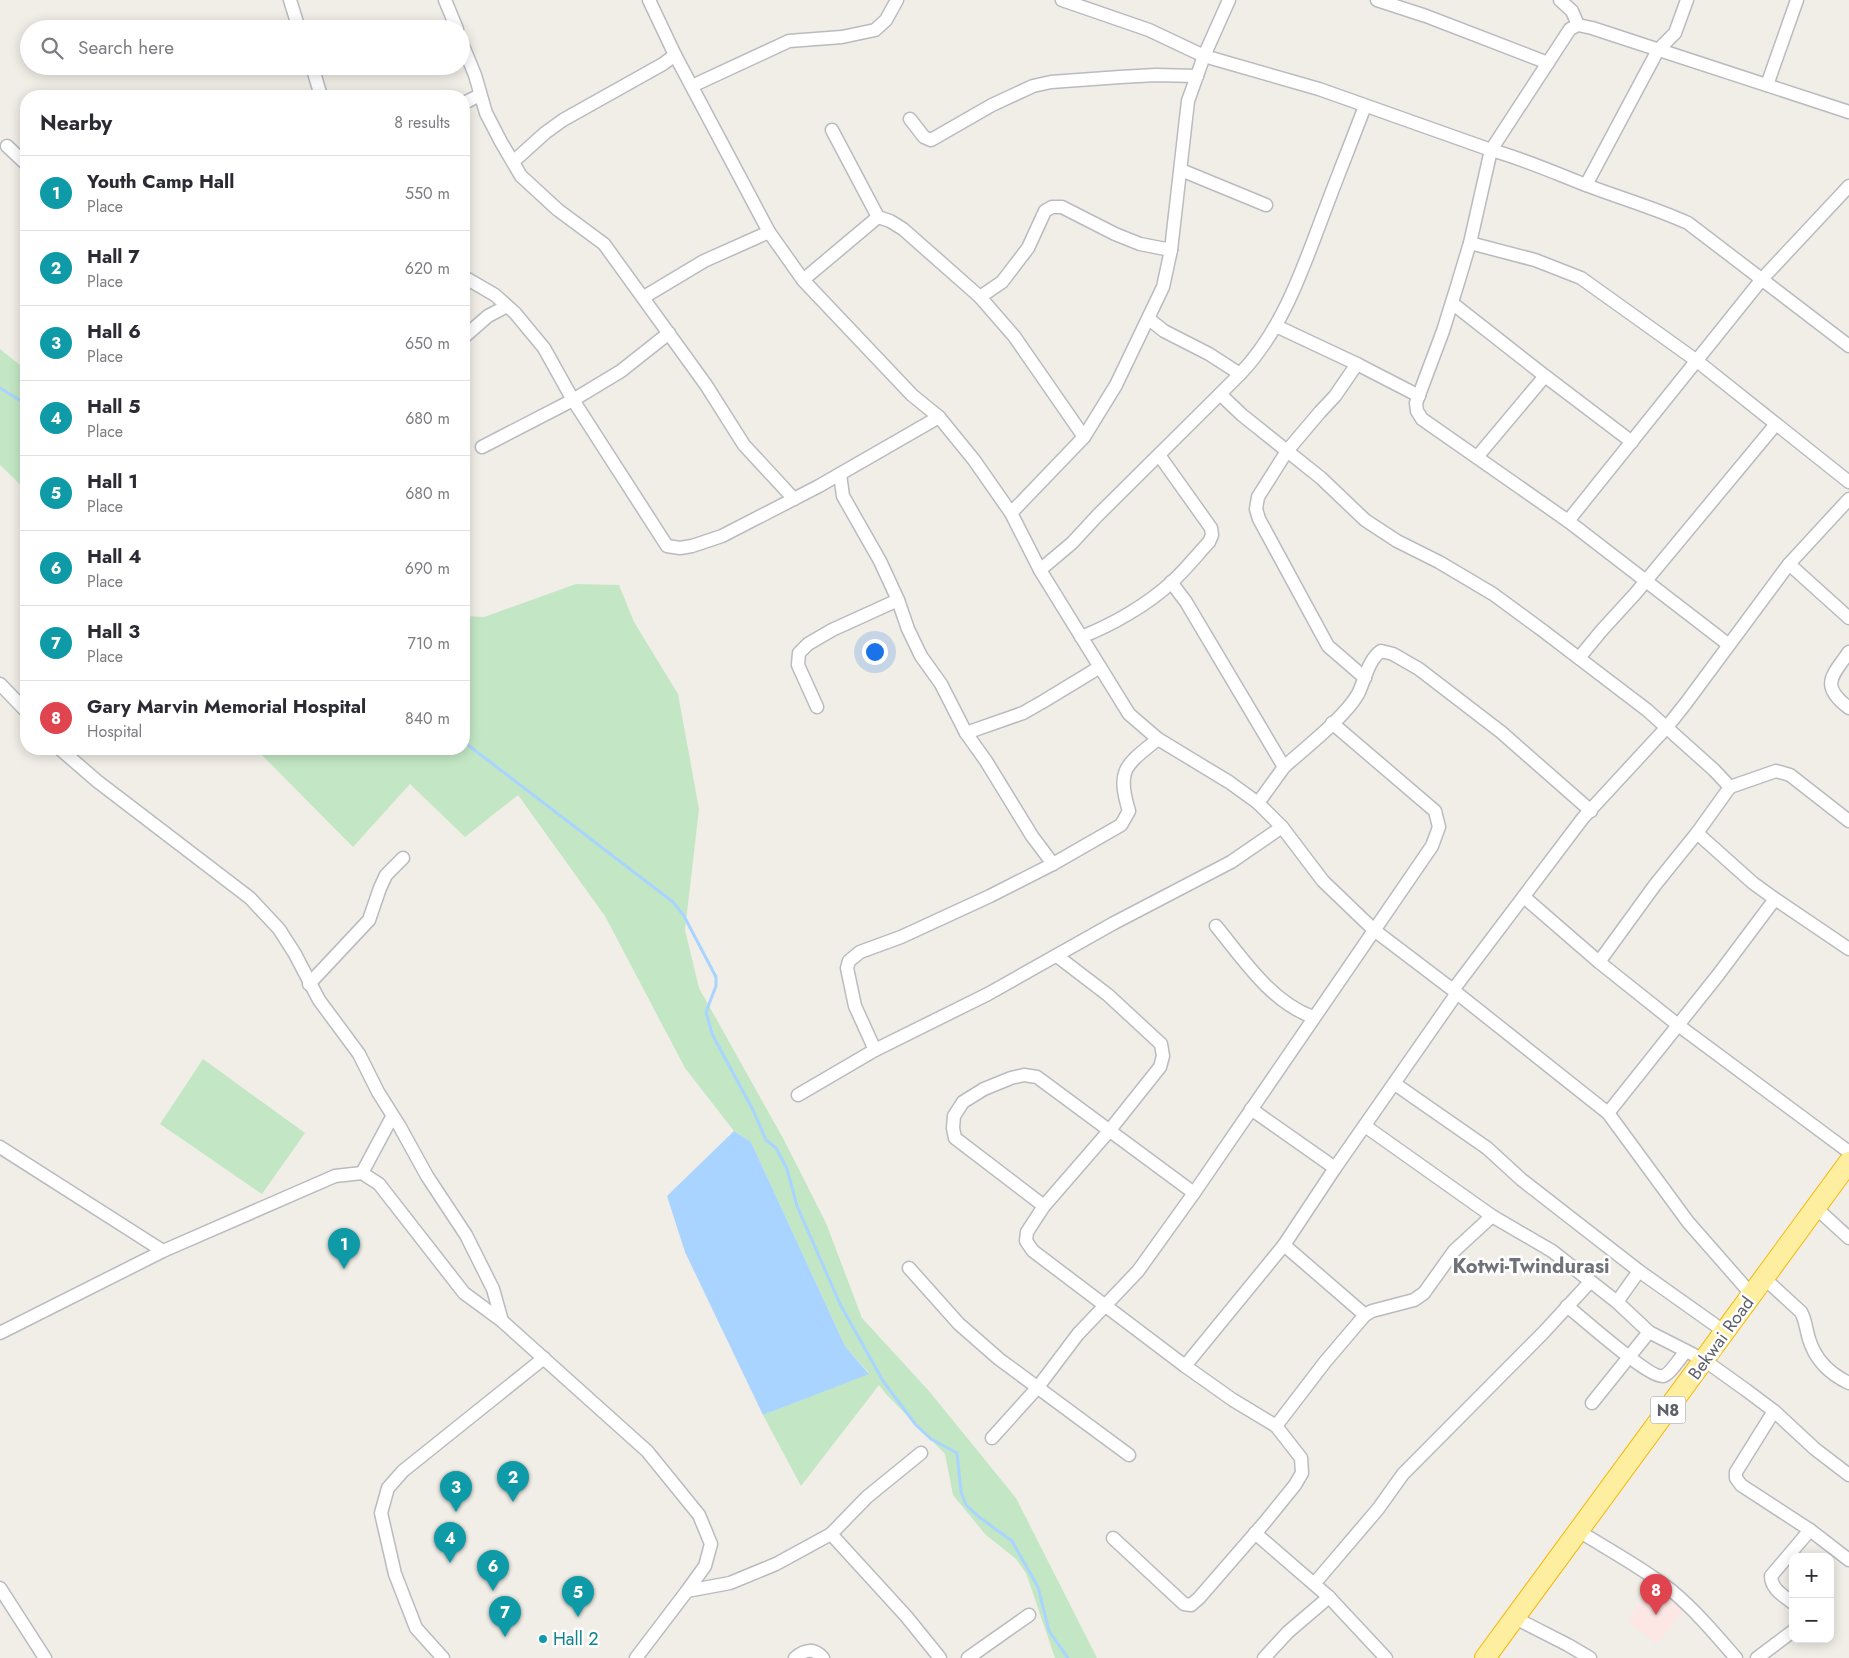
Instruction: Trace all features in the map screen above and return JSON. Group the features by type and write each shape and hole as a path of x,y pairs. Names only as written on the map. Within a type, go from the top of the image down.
{"highway":[{"name":"Bekwai Road","path":"1485,1658 1577,1530 1752,1295 1814,1207 1849,1162"}],"street":[{"path":"290,0 296,20"},
{"path":"445,0 453,20"},
{"path":"649,0 675,55 769,232 803,280 912,395 939,417 974,460 1011,514 1040,570 1129,714 1158,739 1228,782 1258,803 1282,827 1323,881 1374,930 1455,991 1608,1113 1688,1222 1752,1295"},
{"path":"692,86 789,41 842,37 875,30 886,20 897,0"},
{"path":"1062,0 1076,2 1149,30 1204,56 1319,89 1512,156 1688,223 1847,340"},
{"path":"1011,514 1084,437 1116,385 1163,288 1171,250 1188,101 1204,56 1229,0"},
{"path":"1377,0 1426,16 1548,63"},
{"path":"1560,0 1572,11 1578,25"},
{"path":"1586,185 1658,50 1675,33 1687,0"},
{"path":"1768,85 1797,0"},
{"path":"1729,644 1568,521 1422,419 1417,411 1416,403 1444,331 1470,244 1491,150 1570,29 1578,25 1849,112"},
{"path":"514,161 545,133 563,120 663,64 675,55"},
{"path":"470,62 486,112 522,176 539,194 604,244 706,385 744,445 794,499"},
{"path":"315,75 319,90"},
{"path":"910,119 926,139 931,140 992,105 1033,86 1050,82 1120,76 1197,76"},
{"path":"470,100 480,95"},
{"path":"1040,570 1072,543 1250,364 1276,326 1313,243 1365,106"},
{"path":"832,130 878,217 890,221 903,229 980,297 1014,336 1084,437"},
{"path":"7,146 20,158"},
{"path":"1181,170 1266,204"},
{"path":"1568,521 1762,279 1849,186"},
{"path":"980,297 1002,282 1028,248 1045,211 1052,206 1062,207 1114,234 1140,244 1171,250"},
{"path":"803,280 878,217"},
{"path":"644,297 704,261 769,232"},
{"path":"1470,244 1535,260 1581,278 1697,361 1849,482"},
{"path":"470,280 495,295 508,306 544,348 574,400 667,546 680,548 692,546 722,536 820,486 856,463 939,417"},
{"path":"1452,303 1632,442"},
{"path":"470,332 488,316 508,306"},
{"path":"1149,319 1164,331 1210,354 1240,374"},
{"path":"1276,326 1419,396"},
{"path":"482,447 574,400 621,371 669,333"},
{"path":"1357,364 1335,396 1287,451 1258,497 1256,509 1258,519 1328,646 1364,678"},
{"path":"1477,457 1545,376"},
{"path":"1220,394 1320,478 1365,520 1397,541 1439,562 1493,594 1667,727 1730,786"},
{"path":"1579,658 1776,424"},
{"path":"1081,637 1125,616 1172,582 1209,542 1212,535 1211,528 1159,455"},
{"path":"840,474 843,496 880,561 921,656 941,684 966,732 1032,836 1053,864"},
{"path":"820,486 843,496"},
{"path":"1186,1366 1284,1245 1335,1168 1395,1084 1455,991 1524,897 1590,811 1667,727 1789,564 1849,499"},
{"path":"1789,564 1849,618"},
{"path":"1172,582 1186,602 1284,767"},
{"path":"817,707 798,665 799,653 808,644 832,630 898,600"},
{"path":"1258,803 1284,767 1347,709 1357,694 1375,655 1382,651 1393,654 1412,665 1501,732 1590,811"},
{"path":"1849,652 1834,672 1831,690 1836,698 1849,708"},
{"path":"966,732 1022,712 1100,668"},
{"path":"0,684 20,705"},
{"path":"992,1438 1038,1387 1078,1334 1138,1271 1194,1193 1432,846 1439,826 1435,811 1332,723"},
{"path":"875,1050 855,1006 847,968 849,961 860,952 919,929 990,896 1053,864 1121,825 1129,811 1122,790 1123,777 1127,768 1137,757 1158,739"},
{"path":"67,755 97,781 250,898 279,929 295,954 309,984 359,1054 392,1117 400,1127 427,1176 466,1235 493,1289 502,1321"},
{"path":"1599,962 1654,886 1697,833 1730,786 1776,771 1790,775 1849,821"},
{"path":"798,1095 875,1050 988,994 1114,923 1231,862 1282,827"},
{"path":"1697,833 1753,883 1849,949"},
{"path":"309,984 369,920 386,875 403,858"},
{"path":"1524,897 1599,962 1678,1025 1849,1152"},
{"path":"1608,1113 1775,899"},
{"path":"1216,926 1259,978 1280,998 1298,1012 1314,1017"},
{"path":"1057,956 1108,995 1161,1044 1163,1056 1160,1067 1109,1131 1044,1206 1027,1232 1026,1241 1033,1251 1186,1366 1233,1400 1276,1426 1301,1458 1302,1473 1295,1484 1255,1533 1191,1605 1184,1604 1113,1538"},
{"path":"1044,1206 955,1138 953,1128 954,1116 962,1102 984,1089 1024,1075 1037,1077 1194,1193"},
{"path":"1395,1084 1487,1148 1522,1180 1639,1271 1725,1332"},
{"path":"1251,1110 1335,1168"},
{"path":"362,1173 392,1117"},
{"path":"1365,1126 1492,1216 1552,1251 1617,1302 1649,1332 1704,1360 1774,1410 1815,1449 1849,1476"},
{"path":"0,1147 163,1251"},
{"path":"0,1333 163,1251 335,1176 362,1173 379,1184 464,1293 502,1321 647,1450 699,1515 711,1544 705,1566 636,1658"},
{"path":"1814,1207 1849,1238"},
{"path":"1276,1426 1364,1315 1372,1311 1414,1300 1424,1293 1454,1251 1492,1216"},
{"path":"1284,1245 1364,1315"},
{"path":"909,1268 959,1324 999,1359 1129,1455"},
{"path":"1617,1302 1639,1271"},
{"path":"1764,1278 1801,1312 1805,1318 1808,1337 1815,1354 1834,1374 1849,1383"},
{"path":"1314,1584 1378,1509 1403,1474 1590,1282"},
{"path":"1567,1306 1629,1357 1660,1377 1666,1375 1686,1351"},
{"path":"1592,1403 1649,1332"},
{"path":"442,1658 416,1628 395,1574 381,1513 388,1488 403,1471 544,1358"},
{"path":"1774,1410 1736,1472 1736,1478 1741,1485 1848,1557"},
{"path":"687,1591 730,1583 776,1564 831,1534 867,1497 921,1454"},
{"path":"1577,1530 1636,1565 1671,1591 1703,1620 1736,1658"},
{"path":"1789,1600 1775,1588 1771,1582 1771,1576 1810,1530"},
{"path":"1255,1533 1329,1597 1386,1658"},
{"path":"831,1534 906,1616 940,1658"},
{"path":"0,1588 45,1658"},
{"path":"1264,1658 1288,1632 1329,1597"},
{"path":"968,1658 1029,1615"},
{"path":"1515,1618 1568,1644 1590,1658"},
{"path":"1757,1658 1789,1634"},
{"path":"795,1658 807,1650 814,1651 823,1658"}],"shaded area":[{"path":"1654,1581 1686,1608 1656,1644 1628,1622"}],"green space":[{"path":"0,349 20,365 20,484 0,465"},
{"path":"576,584 619,585 634,622 678,694 699,809 685,930 699,988 784,1140 826,1223 862,1318 929,1391 1016,1498 1097,1658 1055,1658 1026,1573 1016,1559 985,1534 953,1495 945,1454 879,1385 801,1486 763,1415 869,1373 845,1346 751,1142 734,1131 685,1068 605,916 518,795 465,837 410,784 353,847 262,755 470,755 470,616 484,617"},
{"path":"203,1059 305,1133 262,1194 160,1124"}],"water":[{"path":"734,1131 751,1142 845,1346 869,1374 763,1415 685,1252 667,1196"}],"waterway":[{"path":"0,388 20,400"},
{"path":"470,747 673,902 684,916 716,977 716,986 706,1012 712,1034 753,1110 766,1140 776,1148 787,1169 797,1206 840,1304 883,1381 916,1425 931,1439 957,1453 961,1492 966,1505 1012,1541 1038,1587 1049,1631 1068,1658"}],"place":[{"name":"Youth Camp Hall","path":"344,1269"},
{"name":"Hall 7","path":"513,1502"},
{"name":"Hall 6","path":"456,1512"},
{"name":"Hall 5","path":"450,1563"},
{"name":"Hall 4","path":"493,1591"},
{"name":"Gary Marvin Memorial Hospital","path":"1656,1615"},
{"name":"Hall 1","path":"578,1617"},
{"name":"Hall 3","path":"505,1637"},
{"name":"Hall 2","path":"543,1639"}],"district":[{"name":"Kotwi-Twindurasi","path":"1531,1266"}]}
